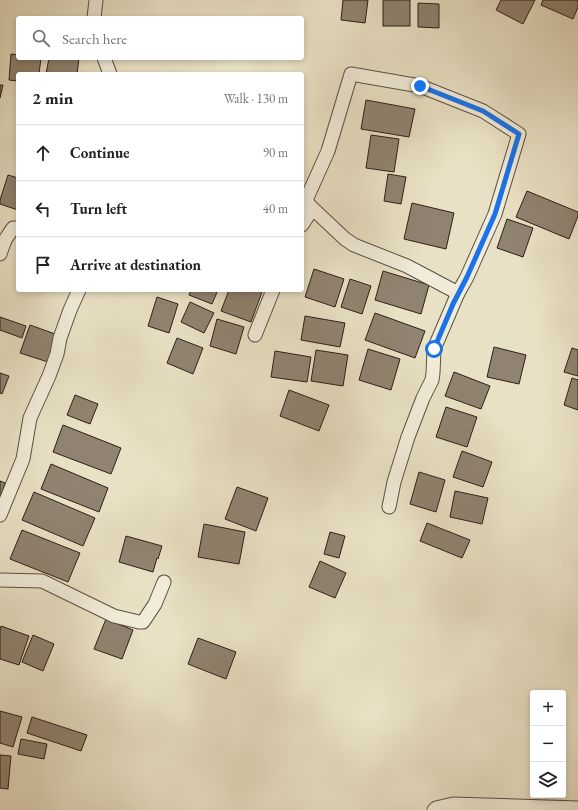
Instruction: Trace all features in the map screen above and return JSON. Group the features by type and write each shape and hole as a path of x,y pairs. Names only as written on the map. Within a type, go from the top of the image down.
{"street":[{"path":"94,16 96,0"},
{"path":"105,60 109,72"},
{"path":"304,222 309,214 306,201 328,150 351,74 420,86 483,111 519,134 495,214 434,349 432,380 423,398 408,437 394,482 389,507"},
{"path":"306,201 345,239 354,245 407,266 458,293"},
{"path":"0,254 5,240 13,228 16,228"},
{"path":"0,515 23,459 30,418 49,376 57,354 60,338 78,292"},
{"path":"255,335 272,292"},
{"path":"0,580 42,581 114,616 139,622 143,622 155,604 164,582"},
{"path":"434,810 436,808 453,804 578,808"}],"building":[{"path":"343,0 368,0 365,23 341,20"},
{"path":"383,0 410,0 410,26 383,26"},
{"path":"501,0 535,0 523,24 496,10"},
{"path":"543,0 578,0 578,7 573,19 541,5"},
{"path":"418,3 439,4 439,28 418,27"},
{"path":"11,54 16,55 16,60 41,60 39,72 16,72 16,81 9,80"},
{"path":"49,60 79,60 77,72 46,72"},
{"path":"0,85 3,85 0,98"},
{"path":"366,100 415,109 409,137 361,129"},
{"path":"371,135 399,139 394,172 366,168"},
{"path":"388,174 406,177 401,204 384,201"},
{"path":"8,175 16,177 16,209 0,204"},
{"path":"527,191 578,212 578,216 569,239 516,217"},
{"path":"412,203 454,213 446,249 404,239"},
{"path":"507,219 533,228 523,257 497,248"},
{"path":"314,269 344,279 335,307 305,297"},
{"path":"383,271 429,285 421,314 375,300"},
{"path":"350,279 371,286 362,314 341,307"},
{"path":"190,292 217,292 212,304 189,295"},
{"path":"228,292 262,292 251,322 221,311"},
{"path":"157,297 178,304 169,333 148,326"},
{"path":"190,302 214,313 204,333 181,322"},
{"path":"375,313 425,331 415,358 365,340"},
{"path":"305,316 345,323 340,347 301,340"},
{"path":"0,317 26,326 22,338 0,330"},
{"path":"217,319 244,327 236,354 210,346"},
{"path":"30,325 58,335 48,362 20,353"},
{"path":"177,338 203,348 193,374 167,363"},
{"path":"494,347 526,355 519,384 487,377"},
{"path":"572,348 578,350 578,376 564,372"},
{"path":"368,349 400,359 391,390 359,380"},
{"path":"316,350 348,355 343,386 311,381"},
{"path":"275,351 311,357 307,382 271,377"},
{"path":"454,372 490,386 481,409 445,396"},
{"path":"0,373 9,376 2,394 0,393"},
{"path":"572,378 578,380 578,410 564,405"},
{"path":"289,390 329,405 319,431 280,416"},
{"path":"75,395 98,404 90,424 67,415"},
{"path":"446,407 477,417 467,447 436,437"},
{"path":"63,425 121,448 111,474 53,452"},
{"path":"462,451 492,462 483,487 453,477"},
{"path":"51,464 108,488 99,512 41,489"},
{"path":"419,472 445,480 436,512 410,504"},
{"path":"0,481 5,483 0,498"},
{"path":"237,487 268,498 256,531 225,519"},
{"path":"455,491 488,498 482,524 450,517"},
{"path":"34,492 95,518 83,546 22,520"},
{"path":"427,523 470,540 462,558 420,541"},
{"path":"204,524 245,532 239,564 198,557"},
{"path":"22,530 80,553 68,582 10,559"},
{"path":"330,532 345,536 339,558 324,554"},
{"path":"126,536 162,546 153,572 119,562"},
{"path":"320,561 346,573 335,598 309,587"},
{"path":"106,619 133,630 122,659 94,649"},
{"path":"1,626 29,636 19,665 0,659"},
{"path":"33,635 54,644 43,671 22,662"},
{"path":"198,638 236,652 226,679 188,664"},
{"path":"0,711 22,717 13,747 0,743"},
{"path":"32,717 87,735 81,751 27,733"},
{"path":"21,739 47,744 44,759 18,754"},
{"path":"0,755 11,756 8,789 0,788"}],"route":[{"path":"420,86 483,111 519,134 495,214 467,277 453,304 434,349"}]}
